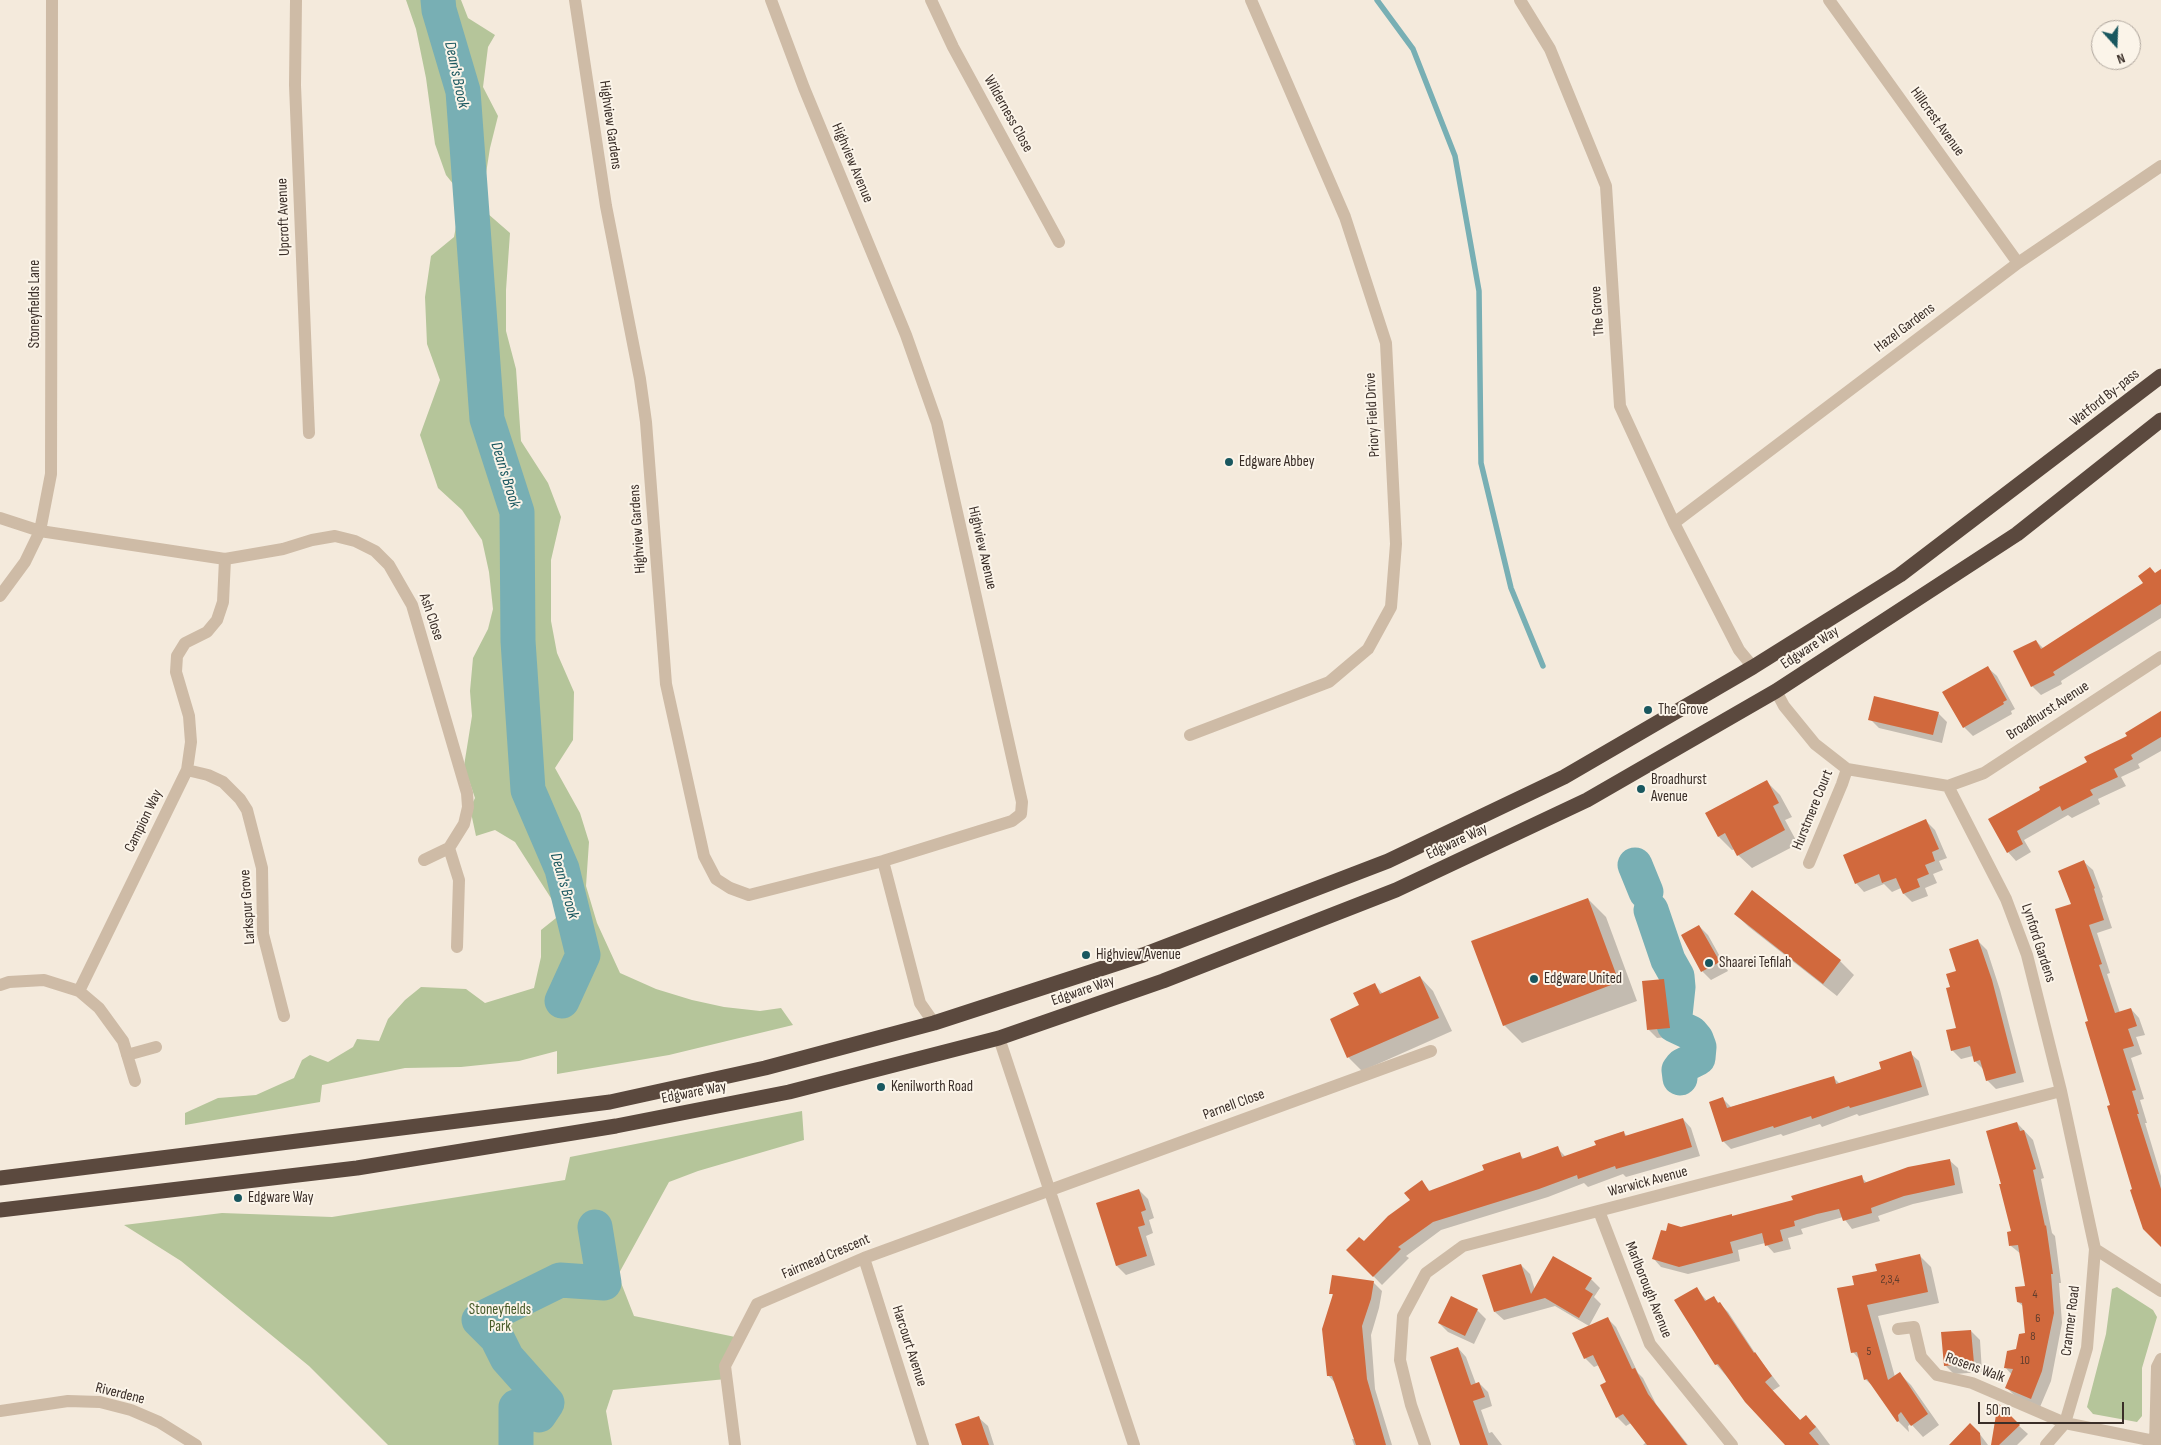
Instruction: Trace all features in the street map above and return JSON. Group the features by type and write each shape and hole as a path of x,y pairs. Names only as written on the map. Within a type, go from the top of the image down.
{"highway":[{"name":"Watford By-pass","path":"2070,446 2161,376"},
{"name":"Edgware Way","path":"0,1210 357,1168 616,1126 789,1092 999,1038 1163,982 1396,890 1587,800 1776,691 2017,534 2161,420"},
{"name":"Edgware Way","path":"0,1178 610,1102 764,1068 934,1023 1143,954 1388,861 1564,777 1753,667 1900,575 2070,446"}],"street":[{"name":"Stoneyfields Lane","path":"0,596 25,562 40,531 51,474 52,0"},
{"name":"Upcroft Avenue","path":"296,0 295,85 309,434"},
{"name":"Highview Gardens","path":"576,0 606,206 642,387 666,684 704,856 716,879 730,888 748,895 883,861"},
{"name":"Highview Avenue","path":"771,0 804,88 906,335 937,423 1022,802 1022,814 1012,821 883,861"},
{"name":"Wilderness Close","path":"931,0 953,47 1059,242"},
{"name":"Priory Field Drive","path":"1190,735 1329,682 1368,649 1391,607 1396,544 1386,343 1345,217 1251,0"},
{"name":"The Grove","path":"1520,0 1550,49 1606,186 1620,406 1674,523 1739,650 1753,667"},
{"name":"Hillcrest Avenue","path":"1829,0 2018,263"},
{"name":"Hazel Gardens","path":"1674,523 2018,263 2161,166"},
{"name":"Ash Close","path":"0,518 40,531 225,559 283,549 312,540 335,536 375,551 389,565 412,605 467,793 468,807 464,824 450,848"},
{"name":"Campion Way","path":"80,991 187,770 191,742 189,716 176,672 176,656 185,643 207,632 217,620 222,602 225,559"},
{"name":"Broadhurst Avenue","path":"1948,786 1984,773 2161,656"},
{"path":"1776,691 1784,706 1815,744 1846,769 1948,786"},
{"name":"Hurstmere Court","path":"1809,862 1842,784 1846,769"},
{"name":"Larkspur Grove","path":"187,770 223,782 240,799 247,810 262,868 263,934 284,1016"},
{"name":"Lynford Gardens","path":"1948,786 2006,898 2027,955 2061,1091 2095,1249"},
{"path":"424,860 450,848 459,880 457,948"},
{"path":"883,861 920,1003 934,1023"},
{"path":"0,985 8,982 44,980 80,991 99,1008 123,1041 135,1081"},
{"path":"999,1038 1134,1445"},
{"path":"127,1055 156,1047"},
{"name":"Parnell Close","path":"1048,1190 1431,1051"},
{"name":"Warwick Avenue","path":"1425,1445 1411,1406 1400,1360 1403,1316 1426,1273 1463,1246 2061,1091"},
{"name":"Fairmead Crescent","path":"735,1445 725,1366 757,1304 864,1258 1048,1190"},
{"name":"Marlborough Avenue","path":"1599,1211 1650,1344 1732,1445"},
{"path":"2095,1249 2161,1291"},
{"name":"Cranmer Road","path":"2065,1422 2087,1348 2095,1249"},
{"name":"Harcourt Avenue","path":"864,1258 923,1445"},
{"name":"Rosens Walk","path":"1898,1329 1914,1327 1921,1357 1937,1375 1972,1383 2065,1422"},
{"path":"2046,1445 2065,1422 2155,1443 2157,1367 2161,1359"},
{"name":"Riverdene","path":"0,1411 68,1401 100,1402 131,1410 159,1422 196,1445"}],"green space":[{"path":"406,0 461,0 468,18 495,35 488,47 483,87 498,116 490,148 484,186 458,190 446,175 435,144 426,78 416,29"},
{"path":"487,213 510,233 506,290 506,331 516,369 521,441 548,483 561,517 551,560 551,621 557,653 574,692 573,740 555,768 580,813 589,842 586,886 597,923 620,973 656,989 724,1007 760,1011 781,1008 793,1025 669,1055 557,1074 557,1051 519,1061 461,1067 405,1068 322,1085 320,1102 185,1125 185,1113 218,1098 256,1095 294,1078 302,1060 310,1055 328,1062 353,1047 357,1039 379,1041 388,1019 405,1000 421,987 466,989 485,1003 534,988 541,957 541,930 556,918 556,906 515,842 495,830 476,836 470,808 475,798 464,766 472,716 470,691 473,658 488,629 493,609 489,572 482,540 462,510 438,488 420,435 440,380 427,344 425,297 431,256 454,237 458,216"},
{"name":"Stoneyfields Park","path":"802,1111 804,1140 698,1171 669,1182 618,1275 634,1316 740,1338 726,1379 613,1390 606,1411 612,1445 388,1445 309,1366 181,1261 124,1225 222,1213 332,1217 565,1180 570,1157"},
{"path":"2117,1287 2153,1310 2157,1317 2142,1368 2142,1416 2137,1422 2093,1414 2087,1407 2106,1334 2112,1289"}],"building":[{"path":"2150,567 2155,573 2161,569 2161,604 2053,672 2055,675 2031,687 2013,651 2036,640 2041,649 2143,583 2138,576"},
{"path":"1988,666 2007,700 2003,702 2004,704 1963,728 1942,692"},
{"path":"1874,696 1939,712 1933,735 1868,720"},
{"path":"2161,711 2161,737 2131,755 2133,759 2114,769 2118,777 2090,790 2093,795 2062,811 2060,806 2017,831 2023,844 2007,853 1988,819 2040,790 2039,787 2087,762 2084,757 2127,736 2125,733"},
{"path":"1767,780 1779,803 1773,806 1785,830 1737,856 1725,833 1718,837 1705,813"},
{"path":"1926,819 1939,849 1932,852 1935,861 1925,865 1929,874 1917,879 1920,887 1903,894 1896,878 1882,883 1879,874 1855,884 1843,855"},
{"path":"2084,860 2095,888 2104,920 2089,925 2102,964 2099,965 2115,1013 2131,1008 2137,1026 2128,1029 2134,1046 2123,1049 2136,1090 2132,1091 2139,1114 2137,1114 2161,1189 2161,1247 2143,1229 2130,1190 2132,1189 2107,1106 2110,1105 2085,1022 2088,1021 2055,909 2071,904 2058,871"},
{"path":"1752,890 1841,960 1823,984 1734,914"},
{"path":"1588,898 1619,982 1503,1026 1471,941"},
{"path":"1699,925 1720,962 1701,972 1681,935"},
{"path":"1978,939 1992,980 2016,1073 1986,1081 1980,1060 1974,1062 1970,1046 1951,1051 1946,1030 1956,1028 1946,988 1950,987 1946,974 1956,971 1949,949"},
{"path":"1420,976 1439,1018 1347,1058 1330,1019 1359,1005 1353,993 1375,983 1380,994"},
{"path":"1664,979 1670,1028 1647,1030 1642,981"},
{"path":"1911,1051 1922,1087 1850,1108 1849,1106 1812,1119 1811,1116 1774,1128 1773,1126 1722,1142 1709,1102 1723,1097 1727,1108 1834,1076 1836,1084 1881,1069 1879,1062"},
{"path":"1683,1118 1692,1147 1616,1169 1615,1166 1578,1179 1577,1175 1539,1189 1433,1222 1398,1247 1401,1249 1373,1277 1346,1250 1359,1237 1364,1241 1388,1216 1410,1200 1404,1193 1422,1180 1429,1191 1484,1170 1482,1165 1520,1152 1522,1159 1558,1146 1562,1157 1596,1145 1594,1141 1624,1131 1625,1136"},
{"path":"2017,1122 2020,1131 2024,1130 2036,1169 2033,1170 2046,1225 2053,1274 2051,1274 2054,1313 2042,1371 2031,1399 2005,1388 2013,1369 2004,1368 2007,1351 2016,1349 2019,1334 2025,1333 2022,1303 2017,1302 2015,1287 2025,1286 2018,1245 2009,1246 2007,1232 2011,1231 1999,1184 2001,1184 1986,1131"},
{"path":"1950,1159 1955,1185 1904,1196 1871,1208 1872,1213 1843,1221 1839,1209 1817,1214 1794,1221 1795,1226 1780,1230 1783,1241 1765,1246 1762,1233 1730,1242 1733,1253 1679,1267 1652,1259 1661,1230 1666,1231 1668,1223 1681,1227 1732,1214 1732,1216 1793,1200 1791,1196 1862,1175 1864,1183 1908,1167"},
{"path":"1139,1189 1146,1210 1141,1212 1145,1225 1138,1227 1147,1256 1116,1266 1096,1203"},
{"path":"1920,1254 1928,1292 1867,1305 1888,1380 1900,1372 1928,1414 1911,1426 1901,1412 1898,1415 1899,1421 1897,1422 1867,1379 1864,1380 1857,1352 1851,1353 1837,1288 1854,1285 1852,1276 1877,1271 1875,1264"},
{"path":"1553,1256 1592,1278 1585,1289 1593,1294 1579,1318 1545,1298 1494,1312 1482,1275 1521,1264 1531,1294"},
{"path":"1332,1275 1374,1281 1371,1299 1362,1326 1367,1379 1386,1445 1356,1445 1332,1376 1327,1376 1322,1329 1333,1294 1329,1294"},
{"path":"1697,1287 1705,1301 1714,1296 1718,1303 1720,1302 1754,1353 1772,1376 1765,1382 1800,1420 1806,1415 1816,1427 1809,1433 1819,1445 1785,1445 1745,1402 1718,1364 1715,1365 1674,1300"},
{"path":"1451,1296 1478,1309 1465,1336 1438,1323"},
{"path":"1608,1317 1632,1369 1635,1368 1648,1394 1687,1445 1647,1445 1623,1414 1616,1418 1600,1385 1606,1382 1593,1355 1584,1359 1572,1333"},
{"path":"1971,1330 1974,1363 1944,1366 1941,1332"},
{"path":"1458,1347 1471,1385 1479,1382 1485,1397 1473,1401 1488,1445 1460,1445 1430,1357"},
{"path":"1998,1403 2020,1425 1999,1445 1991,1445"},
{"path":"979,1416 989,1445 962,1445 955,1424"},
{"path":"1970,1423 1980,1433 1981,1445 1949,1445"}],"waterway":[{"name":"Dean's Brook","path":"438,0 439,10 463,91 487,419 517,512 518,641 528,790 562,869 583,955 562,1001"},
{"path":"1377,0 1413,49 1455,156 1479,291 1481,463 1511,588 1543,666"},
{"path":"1635,865 1646,892"},
{"path":"1651,910 1668,960 1677,976 1678,987 1674,1025 1691,1033 1699,1047 1698,1058 1682,1066 1679,1070 1680,1078"},
{"name":"Dean's Brook","path":"516,1445 516,1407 539,1415 547,1403 507,1358 497,1338 479,1320 560,1280 604,1283 595,1227"}],"place":[{"name":"Edgware Abbey","path":"1229,462"},
{"name":"The Grove","path":"1648,710"},
{"name":"Broadhurst Avenue","path":"1641,789"},
{"name":"Highview Avenue","path":"1086,955"},
{"name":"Shaarei Tefilah","path":"1709,963"},
{"name":"Edgware United","path":"1534,979"},
{"name":"Kenilworth Road","path":"881,1087"},
{"name":"Edgware Way","path":"238,1198"}]}
